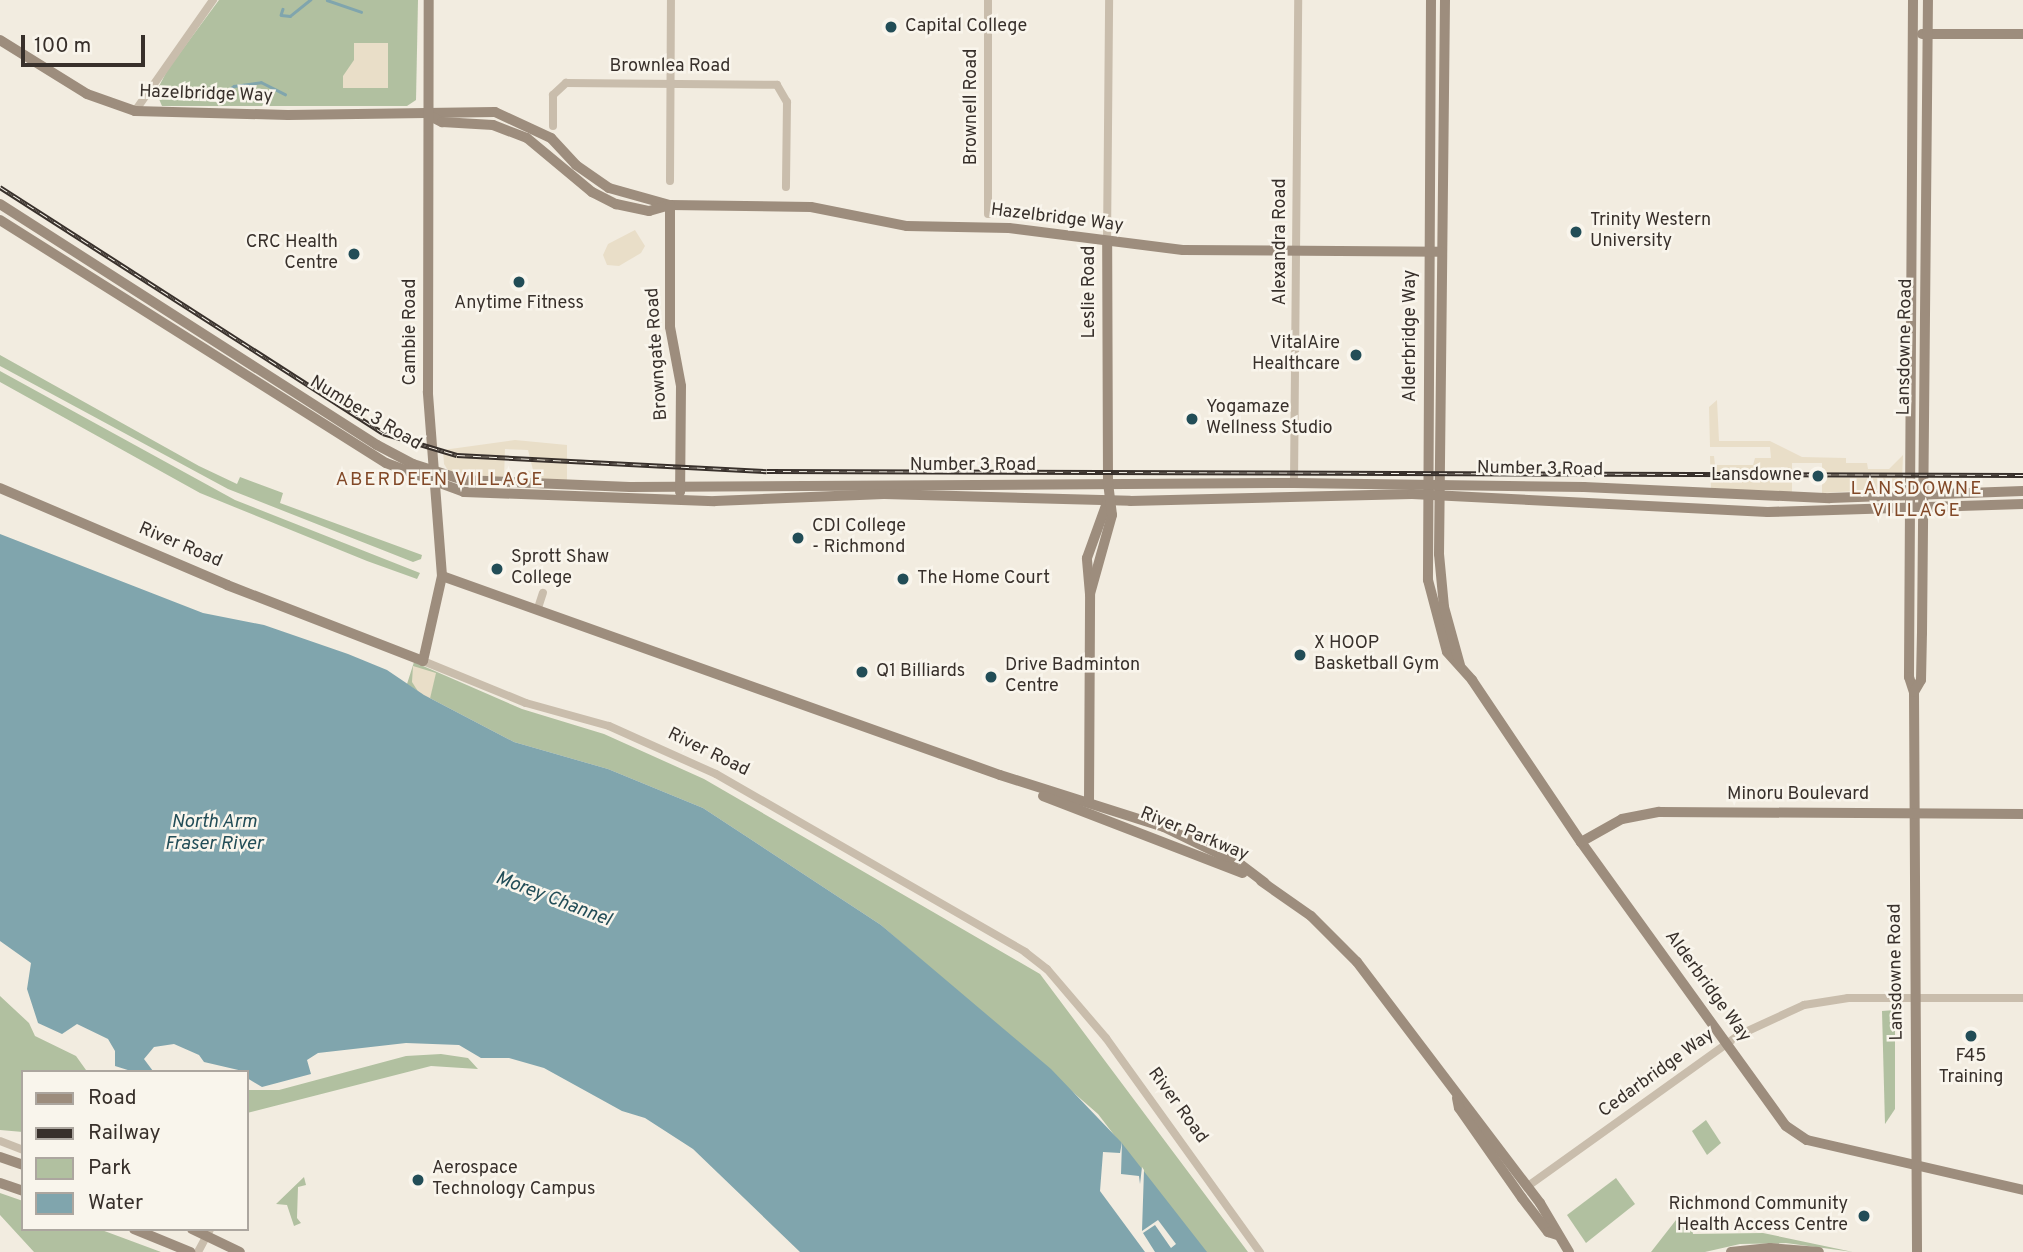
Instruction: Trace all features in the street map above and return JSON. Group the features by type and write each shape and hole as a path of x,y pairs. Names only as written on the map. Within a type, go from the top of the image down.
{"street":[{"path":"135,111 213,0"},
{"name":"Cambie Road","path":"423,661 448,576 435,485 428,392 429,0"},
{"path":"670,181 671,0"},
{"name":"Brownell Road","path":"988,0 988,214"},
{"name":"Leslie Road","path":"1089,802 1090,594 1096,560 1111,526 1108,500 1107,243 1109,0"},
{"name":"Alexandra Road","path":"1294,483 1298,0"},
{"name":"Alderbridge Way","path":"1431,0 1429,252 1434,491"},
{"name":"Alderbridge Way","path":"1445,0 1443,252 1432,606 1447,652 1460,665 1581,842 1779,1118 1795,1134 2023,1190"},
{"name":"Lansdowne Road","path":"1913,0 1909,677 1914,692 1917,1252"},
{"name":"Lansdowne Road","path":"1914,692 1921,680 1928,0"},
{"path":"1913,34 2023,34"},
{"name":"Hazelbridge Way","path":"0,40 87,94 135,111 428,115 442,122 493,125 527,138 592,192 616,204 649,211 670,205 811,207 907,226 1009,228 1107,243 1195,251 1443,252"},
{"name":"Brownlea Road","path":"553,126 553,95 558,86 764,83 781,89 787,102 786,187"},
{"name":"Number 3 Road","path":"0,204 377,446 434,472 499,483 680,486 1294,483 1768,512 1909,510 2023,504"},
{"name":"Browngate Road","path":"670,205 670,327 681,386 680,500"},
{"name":"Number 3 Road","path":"0,220 386,463 435,485 482,494 680,500 943,493 1108,500 1434,491 1768,497 2023,491"},
{"path":"58,256 60,242"},
{"path":"169,328 176,316"},
{"name":"River Road","path":"0,488 227,585 526,703 609,726 716,774 1025,952 1047,969 1106,1038 1260,1252"},
{"path":"448,576 1000,775"},
{"path":"538,608 542,593"},
{"name":"River Parkway","path":"1000,775 1181,834 1265,883"},
{"name":"River Parkway","path":"1000,775 1018,787 1220,863 1265,883"},
{"path":"1089,802 1095,810 1178,840 1220,863"},
{"name":"Minoru Boulevard","path":"1581,842 1610,824 1649,812 2023,814"},
{"path":"1265,883 1311,916 1357,962 1457,1098 1459,1108 1522,1198 1548,1232 1557,1235"},
{"name":"Cedarbridge Way","path":"1528,1186 1727,1044 1764,1021 1804,1005 1849,998 2023,998"},
{"path":"1457,1098 1464,1101 1528,1186 1555,1224 1557,1235 1569,1252"},
{"path":"0,1141 21,1149"},
{"path":"0,1157 21,1164"},
{"path":"0,1183 21,1190"},
{"path":"139,1231 190,1252"},
{"path":"198,1252 208,1232 240,1252"},
{"path":"1731,1252 1770,1248 1819,1252"}],"green space":[{"path":"219,0 418,0 416,100 407,106 162,106 156,92 168,69"},
{"path":"0,355 199,466 237,484 240,477 283,493 280,503 422,555 421,559 413,562 228,489 0,366"},
{"path":"0,371 235,500 420,573 417,579 367,561 200,493 0,382"},
{"path":"414,662 522,709 604,734 704,779 1040,974 1248,1252 1204,1252 1098,1114 881,925 703,808 608,769 514,742 424,695 407,684"},
{"path":"0,996 29,1023 35,1036 76,1056 86,1070 21,1070 21,1132 0,1130"},
{"path":"1895,1010 1895,1109 1885,1124 1882,1011"},
{"path":"441,1054 468,1058 478,1069 431,1066 248,1113 248,1090 279,1090 406,1056"},
{"path":"1706,1120 1721,1143 1707,1155 1692,1131"},
{"path":"304,1177 306,1185 298,1187 297,1218 301,1223 294,1226 287,1205 276,1204"},
{"path":"1616,1178 1635,1204 1586,1243 1567,1215"},
{"path":"0,1193 21,1200 21,1231 104,1231 161,1252 34,1252 0,1215"},
{"path":"1676,1220 1688,1231 1692,1227 1693,1234 1763,1233 1853,1252 1786,1243 1740,1244 1705,1252 1651,1252"}],"shaded area":[{"path":"354,43 388,43 388,88 343,88 343,76 354,60"},
{"path":"635,230 645,246 641,253 619,266 607,265 603,255 608,244"},
{"path":"1717,400 1719,441 1770,441 1802,457 1846,458 1846,463 1867,463 1868,469 1889,469 1903,455 1902,482 1891,489 1822,493 1822,463 1792,463 1792,493 1711,488 1710,456 1714,456 1715,465 1753,465 1755,458 1771,458 1770,447 1710,447 1709,407"},
{"path":"515,440 567,445 567,481 527,479 527,471 533,470 528,450 505,449 504,478 449,472 444,464 443,450"},
{"path":"413,666 436,673 428,707 412,682"}],"water":[{"name":"North Arm Fraser River","path":"0,534 203,613 264,625 348,654 387,670 424,695 514,742 608,769 703,808 881,925 1051,1069 1121,1142 1207,1252 800,1252 693,1149 645,1118 622,1111 544,1068 509,1058 481,1058 459,1045 406,1043 318,1053 307,1060 311,1074 262,1087 248,1079 248,1070 204,1062 199,1055 174,1044 154,1047 144,1059 152,1070 128,1070 115,1066 115,1051 108,1039 77,1024 62,1034 38,1023 27,989 31,963 0,941"}],"pier":[{"path":"1122,1142 1121,1174 1139,1176 1140,1184 1142,1167 1144,1170 1142,1231 1158,1220 1176,1244 1171,1248 1155,1225 1143,1233 1155,1252 1145,1252 1100,1191 1103,1152 1120,1153"}],"waterway":[{"path":"283,9 281,15 290,16 310,0"},
{"path":"327,0 361,12"},
{"path":"211,87 221,96 234,86 261,82 285,94"}],"railway":[{"path":"0,187 383,433 457,455 767,471 2023,475"}],"place":[{"name":"Capital College","path":"891,27"},
{"name":"Trinity Western University","path":"1576,232"},
{"name":"CRC Health Centre","path":"354,254"},
{"name":"Anytime Fitness","path":"519,282"},
{"name":"VitalAire Healthcare","path":"1356,355"},
{"name":"Yogamaze Wellness Studio","path":"1192,419"},
{"name":"Lansdowne","path":"1818,476"},
{"name":"CDI College - Richmond","path":"798,538"},
{"name":"Sprott Shaw College","path":"497,569"},
{"name":"The Home Court","path":"903,579"},
{"name":"X HOOP Basketball Gym","path":"1300,655"},
{"name":"Q1 Billiards","path":"862,672"},
{"name":"Drive Badminton Centre","path":"991,677"},
{"name":"F45 Training","path":"1971,1036"},
{"name":"Aerospace Technology Campus","path":"418,1180"},
{"name":"Richmond Community Health Access Centre","path":"1864,1216"}],"district":[{"name":"ABERDEEN VILLAGE","path":"440,481"},
{"name":"LANSDOWNE VILLAGE","path":"1917,501"}],"water label":[{"name":"Morey Channel","path":"553,900"}]}
